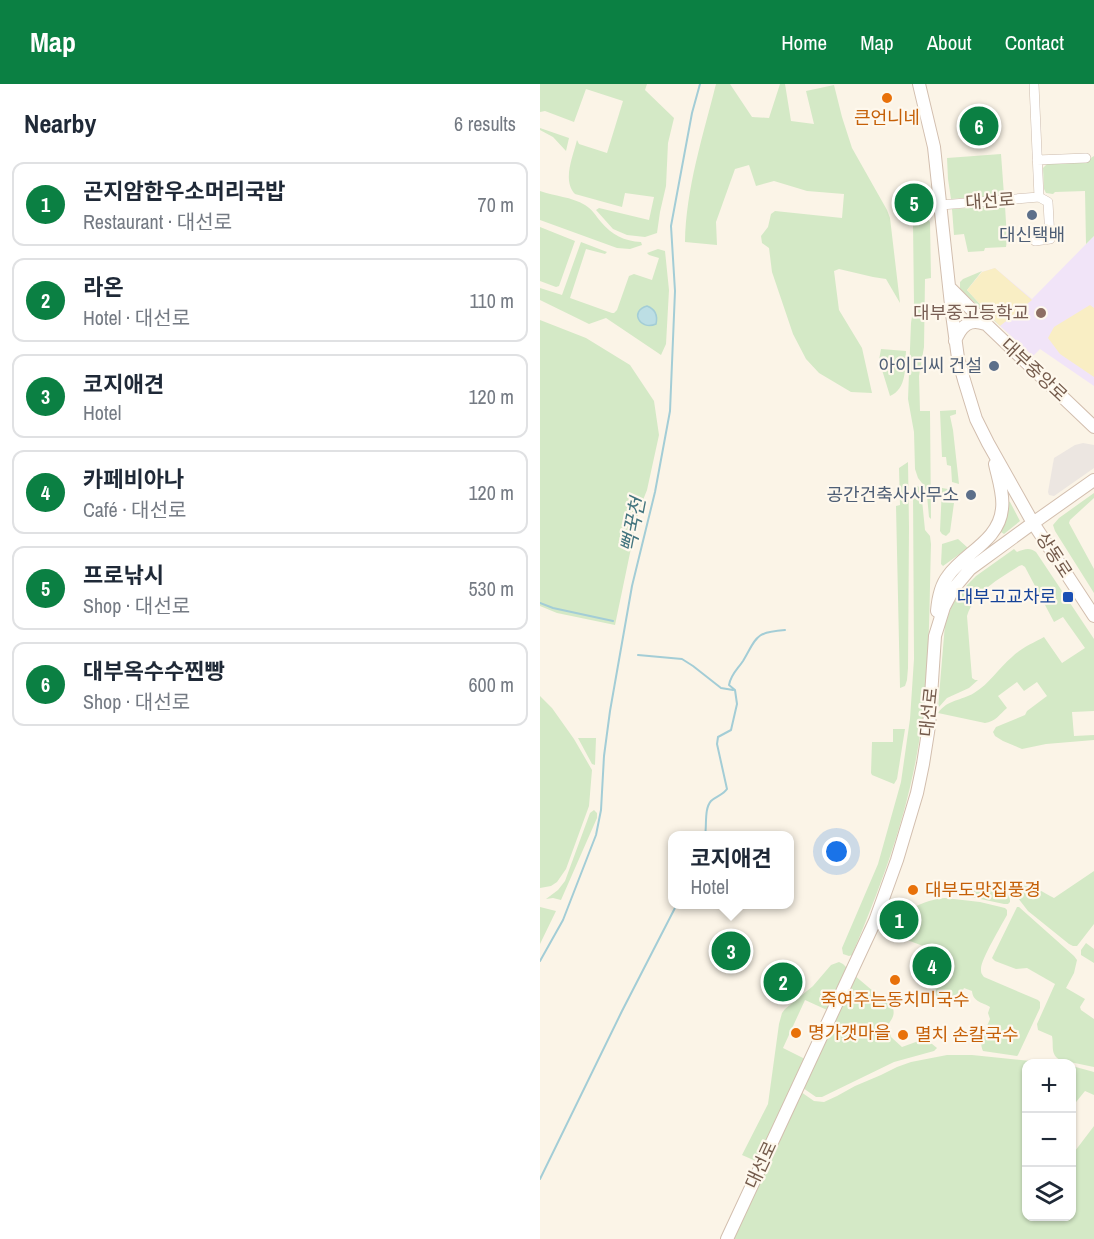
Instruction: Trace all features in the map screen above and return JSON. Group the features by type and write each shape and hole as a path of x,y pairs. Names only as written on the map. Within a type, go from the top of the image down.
{"street":[{"name":"대선로","path":"726,1239 875,921 897,860 917,793 929,726 935,636 948,597 962,578 994,550 1033,523 976,419 958,358 934,147 919,84"},
{"name":"대선로","path":"1034,84 1039,197"},
{"path":"1037,160 1086,158"},
{"name":"대선로","path":"941,205 1039,197 1048,202 1050,239 1035,241"},
{"name":"대부중앙로","path":"949,287 1094,427"},
{"path":"955,341 958,333 968,323 978,321 987,325"},
{"path":"935,636 938,603 947,577 960,562 991,535 1002,512 992,451"},
{"path":"1033,523 1094,480"},
{"name":"상동로","path":"1033,523 1094,616"}],"shaded area":[{"name":"대부중고등학교","path":"1094,236 1094,386 1040,349 1033,356 1000,326 967,290 982,272 995,268 1032,299"},
{"path":"1083,443 1094,445 1094,468 1054,496 1049,495 1054,458 1075,445"}],"green space":[{"path":"540,84 647,84 645,90 674,118 668,143 666,186 657,233 645,237 627,235 613,229 596,210 599,208 649,220 654,197 625,193 622,207 575,194 569,182 577,140 579,144 607,153 623,101 586,89 574,122 545,111 540,112"},
{"path":"716,84 730,84 752,117 769,118 780,84 785,84 791,121 814,124 806,91 834,85 852,148 890,218 900,303 886,279 839,269 834,271 839,310 862,348 872,393 851,392 819,373 806,359 793,334 772,272 769,248 762,243 761,236 768,227 771,214 775,211 842,218 844,194 807,191 774,181 756,186 749,165 735,169 716,222 717,245 685,242 688,202"},
{"path":"540,128 569,138 566,151 553,137"},
{"path":"1001,154 1004,195 951,199 947,158"},
{"path":"1094,156 1094,236 1086,244 1085,191 1046,193 1043,168 1047,164 1084,162"},
{"path":"540,191 585,205 614,234 624,239 641,242 642,245 630,249 617,248 540,220"},
{"path":"1005,206 1006,247 968,252 964,234 954,235 952,209"},
{"path":"921,217 926,217 930,222 931,278 925,279 924,347 919,376 920,411 930,411 931,519 925,487 915,469 914,432 908,399 914,303 913,223"},
{"path":"540,227 575,241 559,286 556,287 540,281"},
{"path":"581,242 607,252 605,254 586,249 570,298 612,313 617,310 629,276 634,274 652,280 659,258 647,253 658,249 665,251 669,290 666,344 661,355 606,318 589,324 540,300 540,288 562,295"},
{"path":"982,271 967,290 1000,326 960,289 960,282 963,279"},
{"path":"540,320 586,338 630,365 654,401 659,435 647,490 639,510 615,625 557,613 540,606"},
{"path":"881,349 906,351 902,383 896,393 890,396 879,360"},
{"path":"956,410 956,414 950,416 959,484 952,482 951,466 947,465 946,457 942,457 940,411"},
{"path":"908,462 908,668 905,686 900,688 896,506 900,505 899,468"},
{"path":"915,486 921,490 925,530 930,536 931,544 928,652 921,733 911,785 889,859 872,907 852,955 849,956 843,954 842,948 878,864 901,782 910,719 914,659 913,489"},
{"path":"942,488 948,489 945,502 954,503 950,532 946,536 940,531"},
{"path":"1094,493 1094,498 1069,523 1094,569 1094,593 1053,525 1059,518"},
{"path":"1007,501 1010,502 1020,521 1004,534 1001,532 1006,518"},
{"path":"958,539 968,548 943,566 941,564 942,544"},
{"path":"1014,549 1017,552 1031,549 1036,552 1094,639 1094,711 1072,712 1074,736 1094,735 1094,740 1046,744 1022,749 995,736 993,732 996,727 1025,715 1047,696 1037,682 1024,691 1017,682 998,696 1007,708 989,722 938,713 946,705 969,696 979,689 1007,661 1044,637 1062,663 1085,648 1063,617 1054,622 1025,567 1019,566 988,586 970,607 967,616 972,678 978,680 969,688 947,698 938,708 945,624 952,605 976,576"},
{"path":"540,696 552,708 574,739 592,770 589,806 566,869 557,882 540,888"},
{"path":"893,729 905,729 897,779 894,784 871,773 872,742 893,742"},
{"path":"578,738 596,738 595,765 592,764"},
{"path":"594,810 597,818 561,900 546,899 565,881 590,813"},
{"path":"1094,871 1094,924 1077,946 1069,944 1028,911 1011,889 1024,885 1029,886 1054,898"},
{"path":"988,884 1003,889 1010,898 1010,902 1004,904 957,894 961,889"},
{"path":"945,898 980,902 1007,910 1007,915 982,963 981,971 984,977 1040,1002 1040,1008 1017,1056 983,1051 982,1039 990,1019 988,1013 990,1007 976,1000 972,991 964,988 956,1004 929,995 947,955 892,933 893,927 908,919 904,912 929,901"},
{"path":"540,907 556,911 540,944"},
{"path":"1017,907 1074,956 1077,960 1074,973 1066,988 1085,999 1080,1007 1081,1010 1094,1019 1094,1067 1076,1063 1076,1059 1058,1059 1054,1052 1052,1036 1038,1030 1037,1024 1055,984 1027,968 1016,969 992,958"},
{"path":"1086,943 1094,949 1094,963 1081,955 1081,950"},
{"path":"839,962 847,968 827,1010 805,1000 783,1048 805,1059 758,1162 742,1155 768,1104 782,1013 813,986 831,965"},
{"path":"854,975 893,1008 892,1019 888,1025 891,1037 902,1047 926,1039 937,1048 934,1051 894,1062 822,1097 816,1097 803,1088"},
{"path":"947,1055 1022,1060 1022,1221 1076,1221 1076,1150 1094,1126 1094,1239 731,1239 801,1092 814,1101 824,1102 911,1062"},
{"path":"1076,1067 1094,1072 1094,1095 1085,1091 1076,1102"}],"sand":[{"path":"995,268 1032,300 1000,326 967,290 982,272"},
{"path":"1090,305 1094,308 1094,377 1060,354 1048,338 1054,327"}],"water":[{"path":"647,306 655,313 656,324 645,325 639,320 639,312"}],"waterway":[{"name":"뻑꾹천","path":"540,961 563,920 596,835 601,810 604,756 610,711 632,586 655,492 670,411 675,291 671,226 692,113 700,84"},
{"path":"540,603 613,621"},
{"path":"705,831 709,804 727,789 717,744 718,737 731,730 737,704 735,690 729,685 731,678 758,637 768,632 785,630"},
{"path":"638,655 682,659 721,688 733,690"},
{"path":"540,1179 674,909"}],"place":[{"name":"큰언니네","path":"887,98"},
{"name":"대부옥수수찐빵","path":"979,126"},
{"name":"프로낚시","path":"914,203"},
{"name":"대신택배","path":"1032,215"},
{"name":"대부중고등학교","path":"1041,313"},
{"name":"아이디씨 건설","path":"994,366"},
{"name":"공간건축사사무소","path":"971,495"},
{"name":"대부고교차로","path":"1068,597"},
{"name":"대부도맛집풍경","path":"913,890"},
{"name":"곤지암한우소머리국밥","path":"899,920"},
{"name":"코지애견","path":"731,951"},
{"name":"카페비아나","path":"932,966"},
{"name":"죽여주는동치미국수","path":"895,980"},
{"name":"라온","path":"783,982"},
{"name":"명가갯마을","path":"796,1033"},
{"name":"멸치 손칼국수","path":"903,1035"}]}
